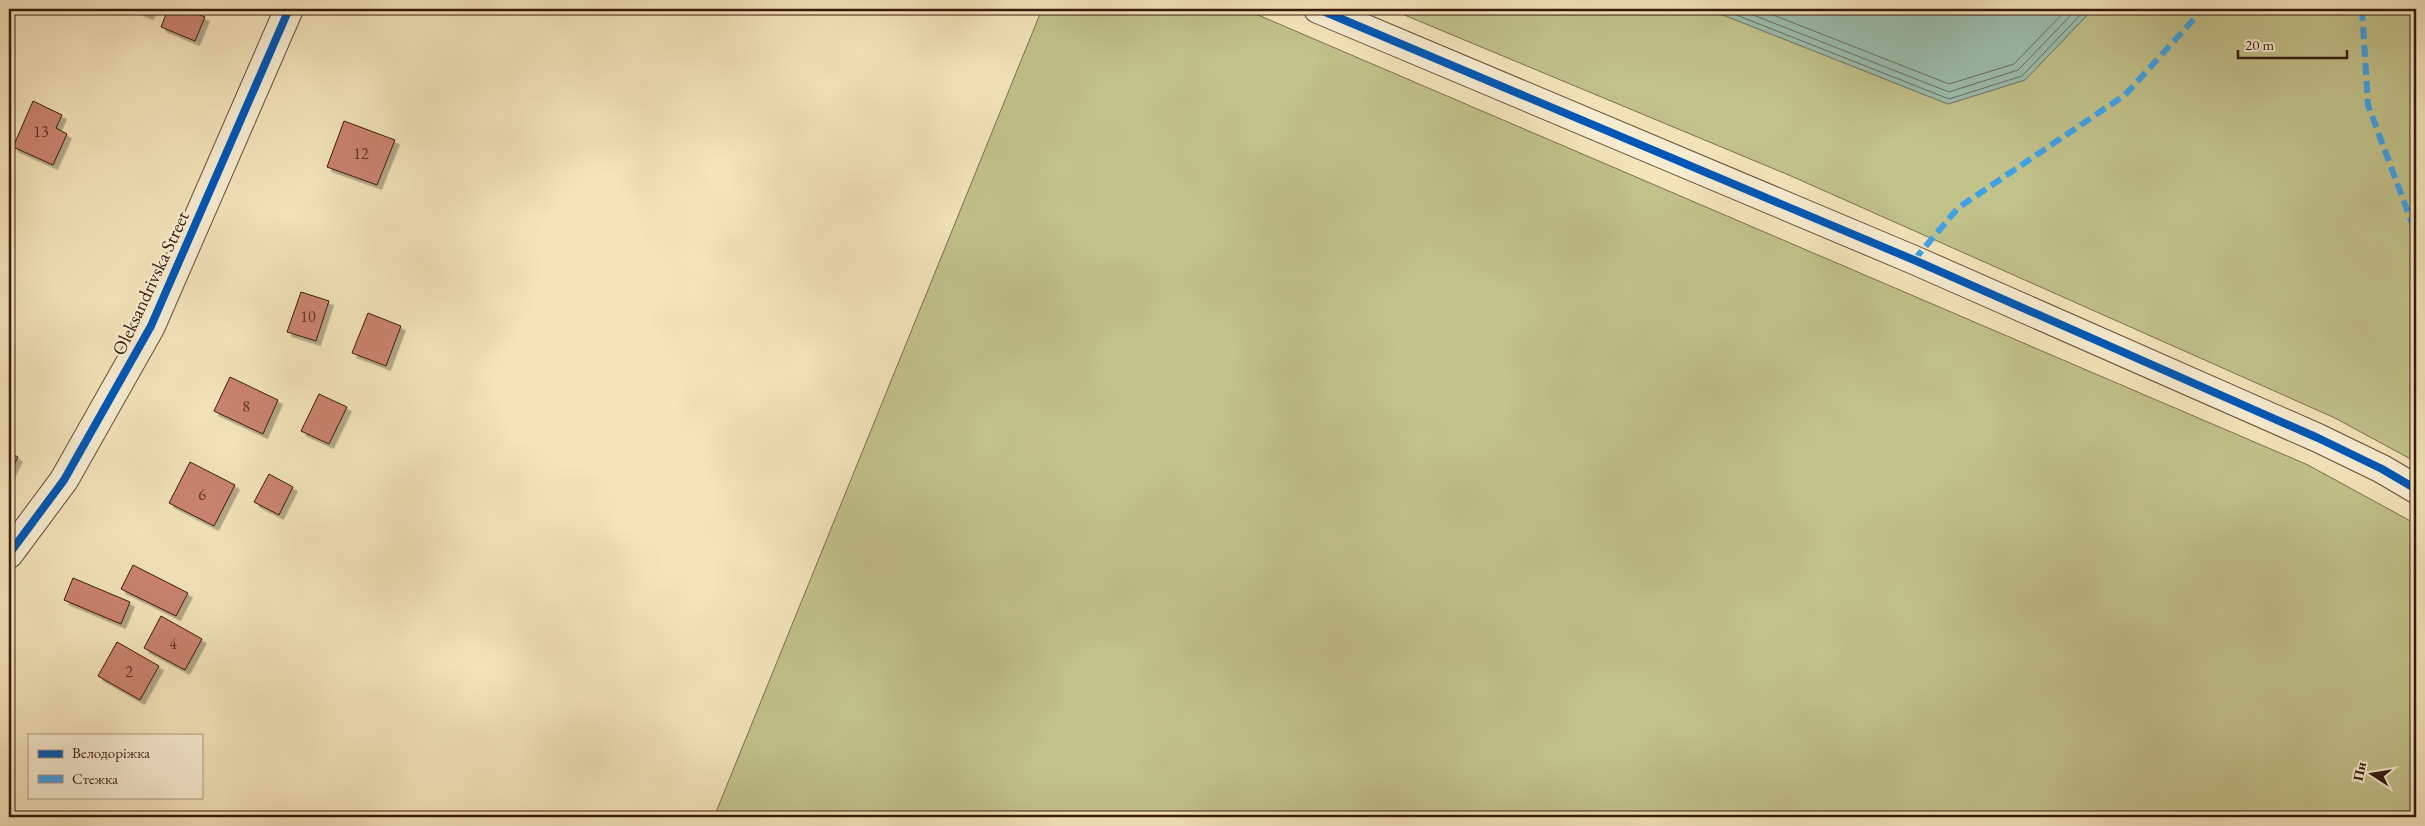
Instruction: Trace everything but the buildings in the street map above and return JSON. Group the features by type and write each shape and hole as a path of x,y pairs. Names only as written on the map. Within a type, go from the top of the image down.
{"street":[{"name":"Oleksandrivska Street","path":"9,554 64,480 151,326 289,9"},
{"path":"1318,9 1914,260 2318,438 2382,469 2416,489"}],"green space":[{"path":"1042,9 1244,9 2308,465 2416,524 2416,817 714,817"},
{"path":"1390,9 1708,9 1948,104 2025,80 2093,9 2416,9 2416,462 2335,418 1791,176"}],"water":[{"path":"1708,9 2093,9 2025,80 1948,104"}],"marked path":[{"path":"1914,260 1958,208 2125,95 2203,9"},
{"path":"2362,9 2368,105 2416,234"}],"cycle path":[{"path":"9,554 64,480 151,326 289,9"},
{"path":"1318,9 1914,260 2318,438 2382,469 2416,489"}]}
